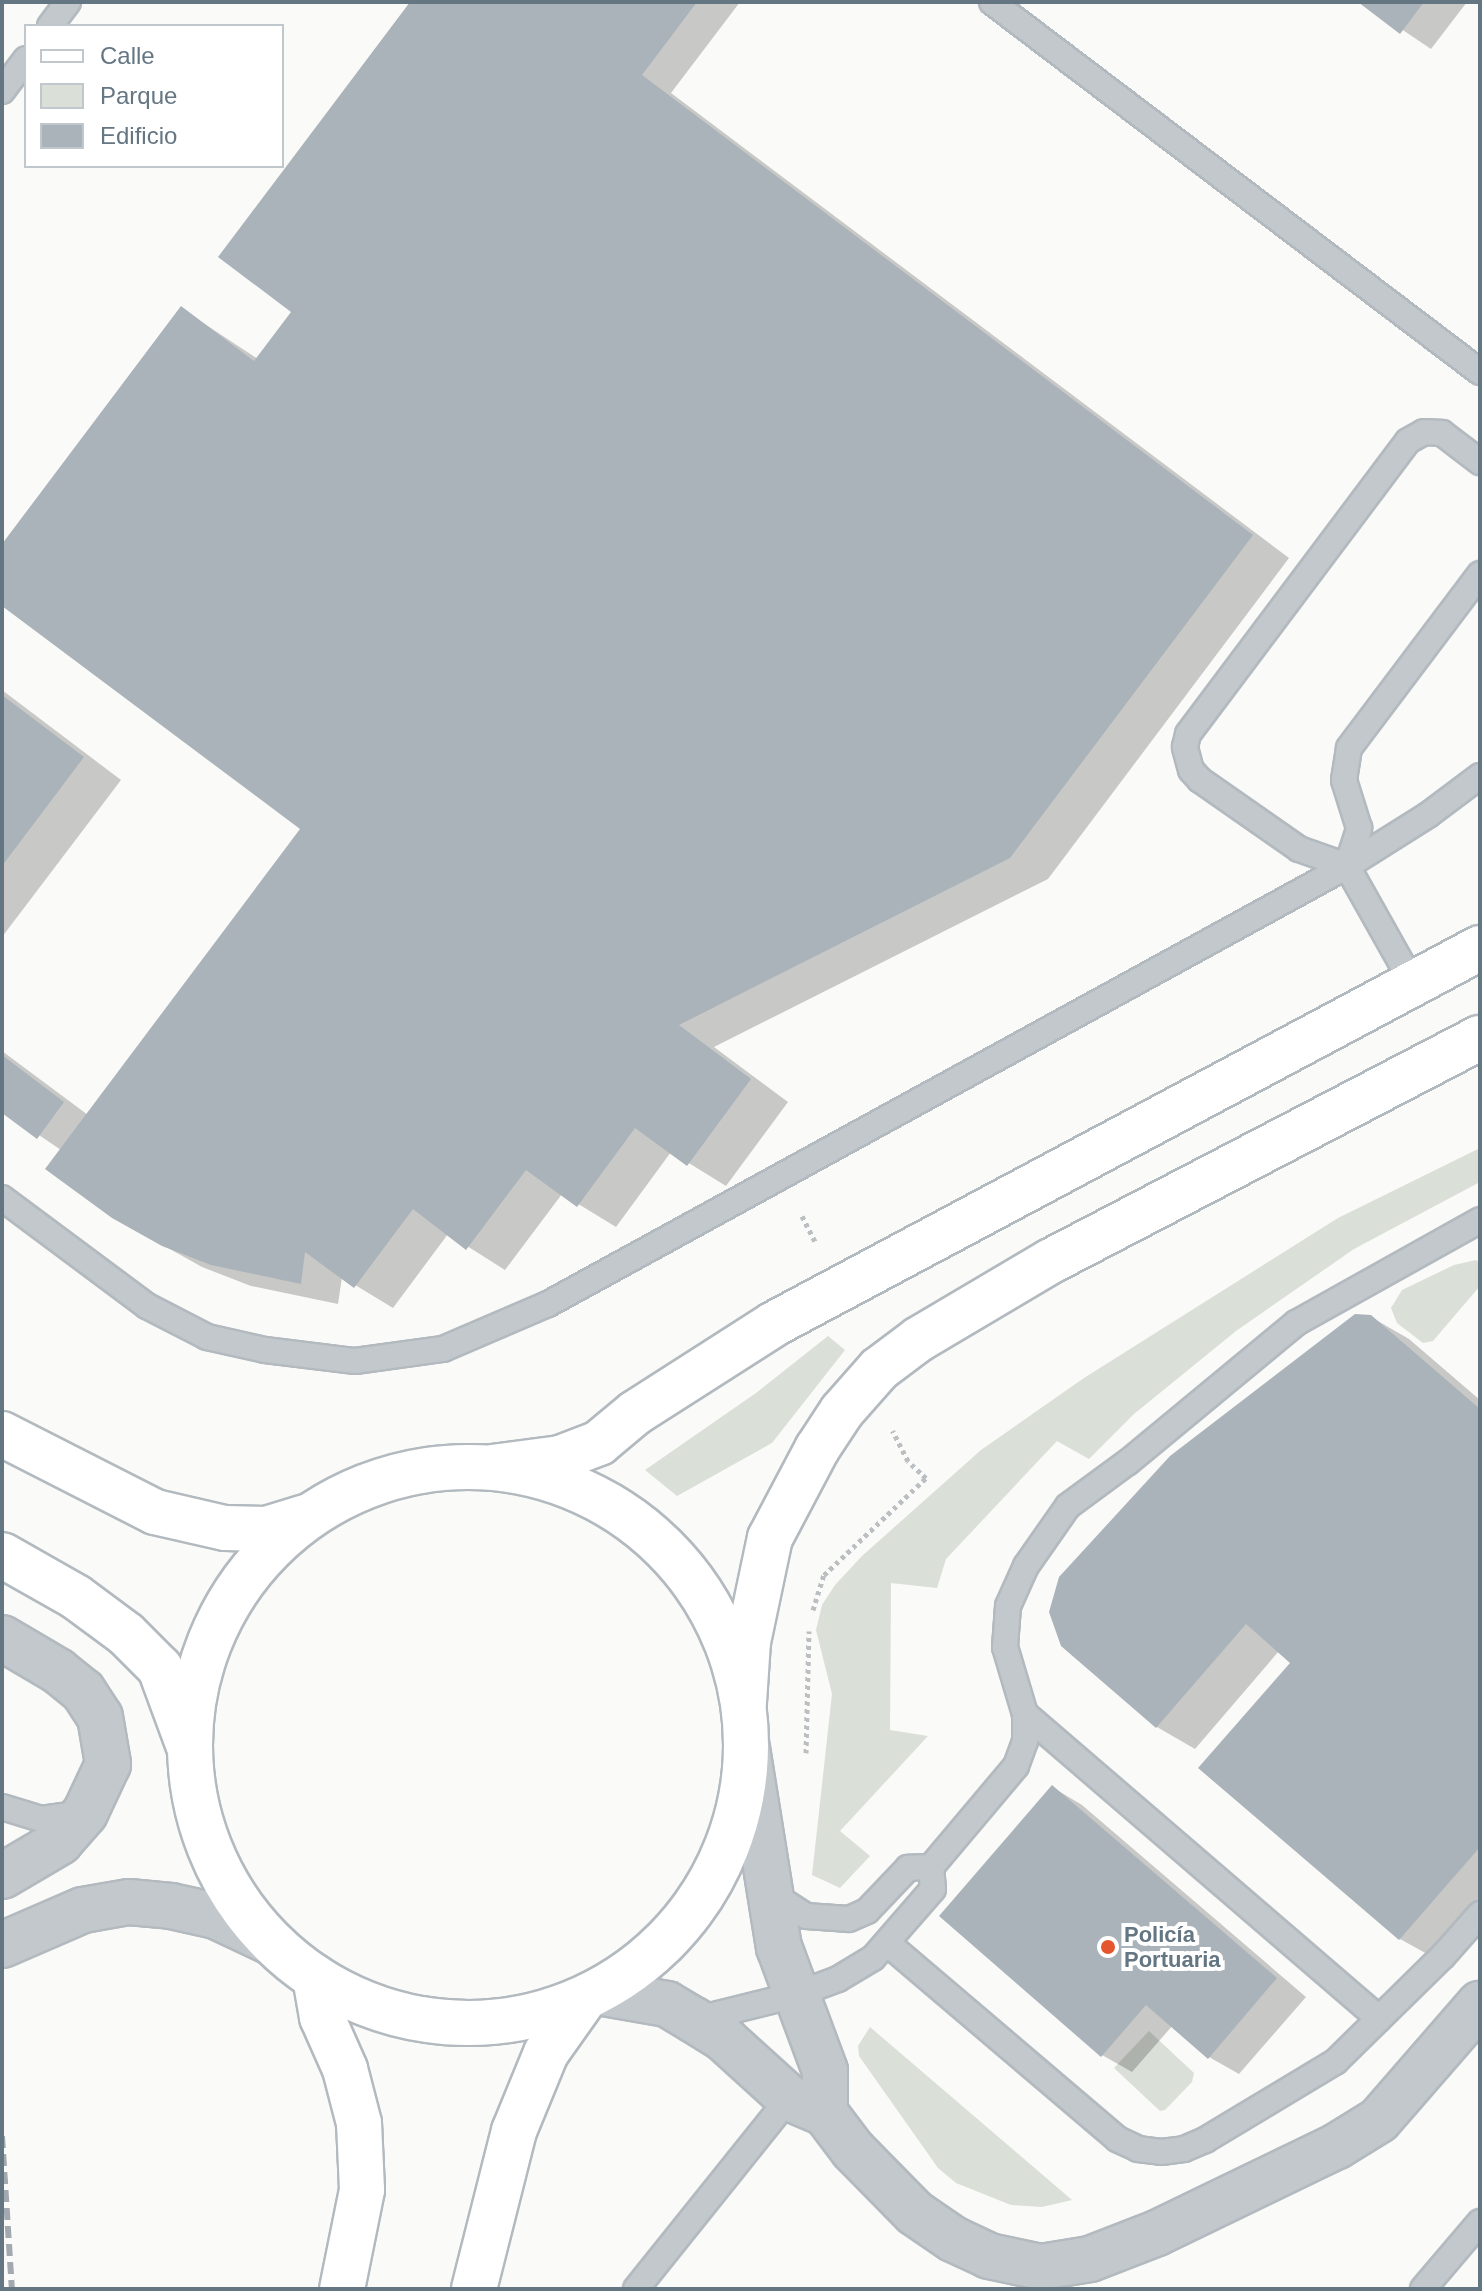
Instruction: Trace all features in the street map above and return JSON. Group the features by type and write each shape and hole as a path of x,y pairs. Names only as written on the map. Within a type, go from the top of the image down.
{"main road":[{"path":"1480,948 774,1324 635,1413 599,1443 560,1458 492,1467 443,1466 394,1475 348,1492 305,1517 266,1551 232,1593 208,1641 193,1692 188,1744 194,1799 210,1851 236,1899 271,1942 315,1977 381,2010 432,2020 484,2024 536,2015 591,1995 640,1965 668,1939 707,1890 728,1845 742,1798 747,1748 744,1702 748,1642 770,1538 817,1449 842,1411 879,1369 919,1339 1051,1261 1480,1038"},
{"path":"2,1434 155,1512 225,1528 266,1529 305,1517"},
{"path":"492,1467 542,1476 590,1494 633,1520 671,1554 702,1592 723,1630 744,1702"},
{"path":"2,1555 76,1597 126,1634 160,1668 188,1744"},
{"path":"315,1977 322,2017 345,2069 359,2123 362,2190 342,2289"},
{"path":"474,2289 514,2131 546,2053 591,1995"}],"street":[{"path":"2,1638 58,1671 83,1691 100,1717 108,1764 85,1813 60,1842 2,1876"},
{"path":"747,1748 779,1947 825,2071 807,2106"},
{"path":"2,1945 83,1910 129,1902 171,1906 216,1916 271,1942"},
{"path":"591,1995 667,2004 694,2020 724,2039 807,2106 888,2189 953,2239 989,2256 1041,2267 1090,2259 1157,2233 1337,2146 1379,2120 1480,2004"}],"lane":[{"path":"52,24 68,2"},
{"path":"992,2 1480,372"},
{"path":"2,91 24,62"},
{"path":"1412,982 1347,866 1299,849 1200,780 1186,759 1188,734 1408,441 1424,432 1442,433 1480,462"},
{"path":"1347,866 1359,828 1344,780 1349,748 1480,574"},
{"path":"2,1198 147,1306 207,1337 265,1350 355,1361 443,1349 548,1304 1347,866 1428,815 1480,776"},
{"path":"694,2020 795,1995 838,1979 873,1958 933,1889 931,1867 1016,1766 1025,1741 1025,1714 1005,1647 1008,1606 1026,1566 1068,1506 1128,1462 1296,1323 1480,1220"},
{"path":"1025,1714 1379,2019"},
{"path":"2,1807 41,1819 85,1813"},
{"path":"772,1894 806,1916 826,1920 849,1919 867,1911 908,1868 931,1867"},
{"path":"887,1943 1117,2139 1150,2151 1184,2149 1205,2140 1335,2062 1443,1956 1480,1914"},
{"path":"636,2289 807,2106"},
{"path":"1423,2289 1480,2222"}],"path":[{"path":"781,1176 840,1288"},
{"path":"806,1765 809,1623 824,1575 926,1478 908,1461 884,1412 879,1369"}],"green space":[{"path":"1480,1148 1480,1182 1354,1249 1236,1331 1134,1414 1089,1459 1057,1441 946,1559 937,1588 891,1583 890,1730 928,1736 840,1831 870,1856 840,1888 812,1875 832,1694 816,1630 822,1605 835,1585 862,1556 981,1450 1084,1378 1338,1218"},
{"path":"1476,1260 1480,1263 1480,1286 1433,1341 1423,1343 1397,1323 1391,1308 1402,1290 1454,1265"},
{"path":"828,1336 845,1350 772,1443 677,1496 645,1470 756,1393"},
{"path":"870,2027 1072,2200 1042,2207 1011,2205 956,2183 938,2168 859,2056 858,2046"},
{"path":"1149,2031 1194,2073 1192,2082 1165,2110 1160,2111 1114,2068"}],"building":[{"path":"410,2 697,2 642,75 1253,535 1010,858 679,1025 751,1079 687,1166 635,1128 577,1207 526,1170 466,1250 413,1209 354,1288 305,1252 301,1284 211,1265 162,1246 112,1218 45,1169 300,829 2,606 2,544 181,306 254,361 291,312 218,257"},
{"path":"1358,2 1424,2 1400,34"},
{"path":"2,695 84,757 2,866"},
{"path":"2,1055 64,1102 37,1139 2,1113"},
{"path":"1355,1314 1371,1315 1480,1409 1480,1847 1399,1940 1198,1768 1290,1663 1246,1624 1156,1728 1061,1646 1049,1612 1059,1577 1170,1456"},
{"name":"Policía Portuaria","path":"1052,1785 1277,1978 1208,2059 1146,2005 1101,2057 939,1916"}],"railway":[{"path":"2,2136 12,2289"}],"place":[{"name":"Policía Portuaria","path":"1108,1947"}]}
